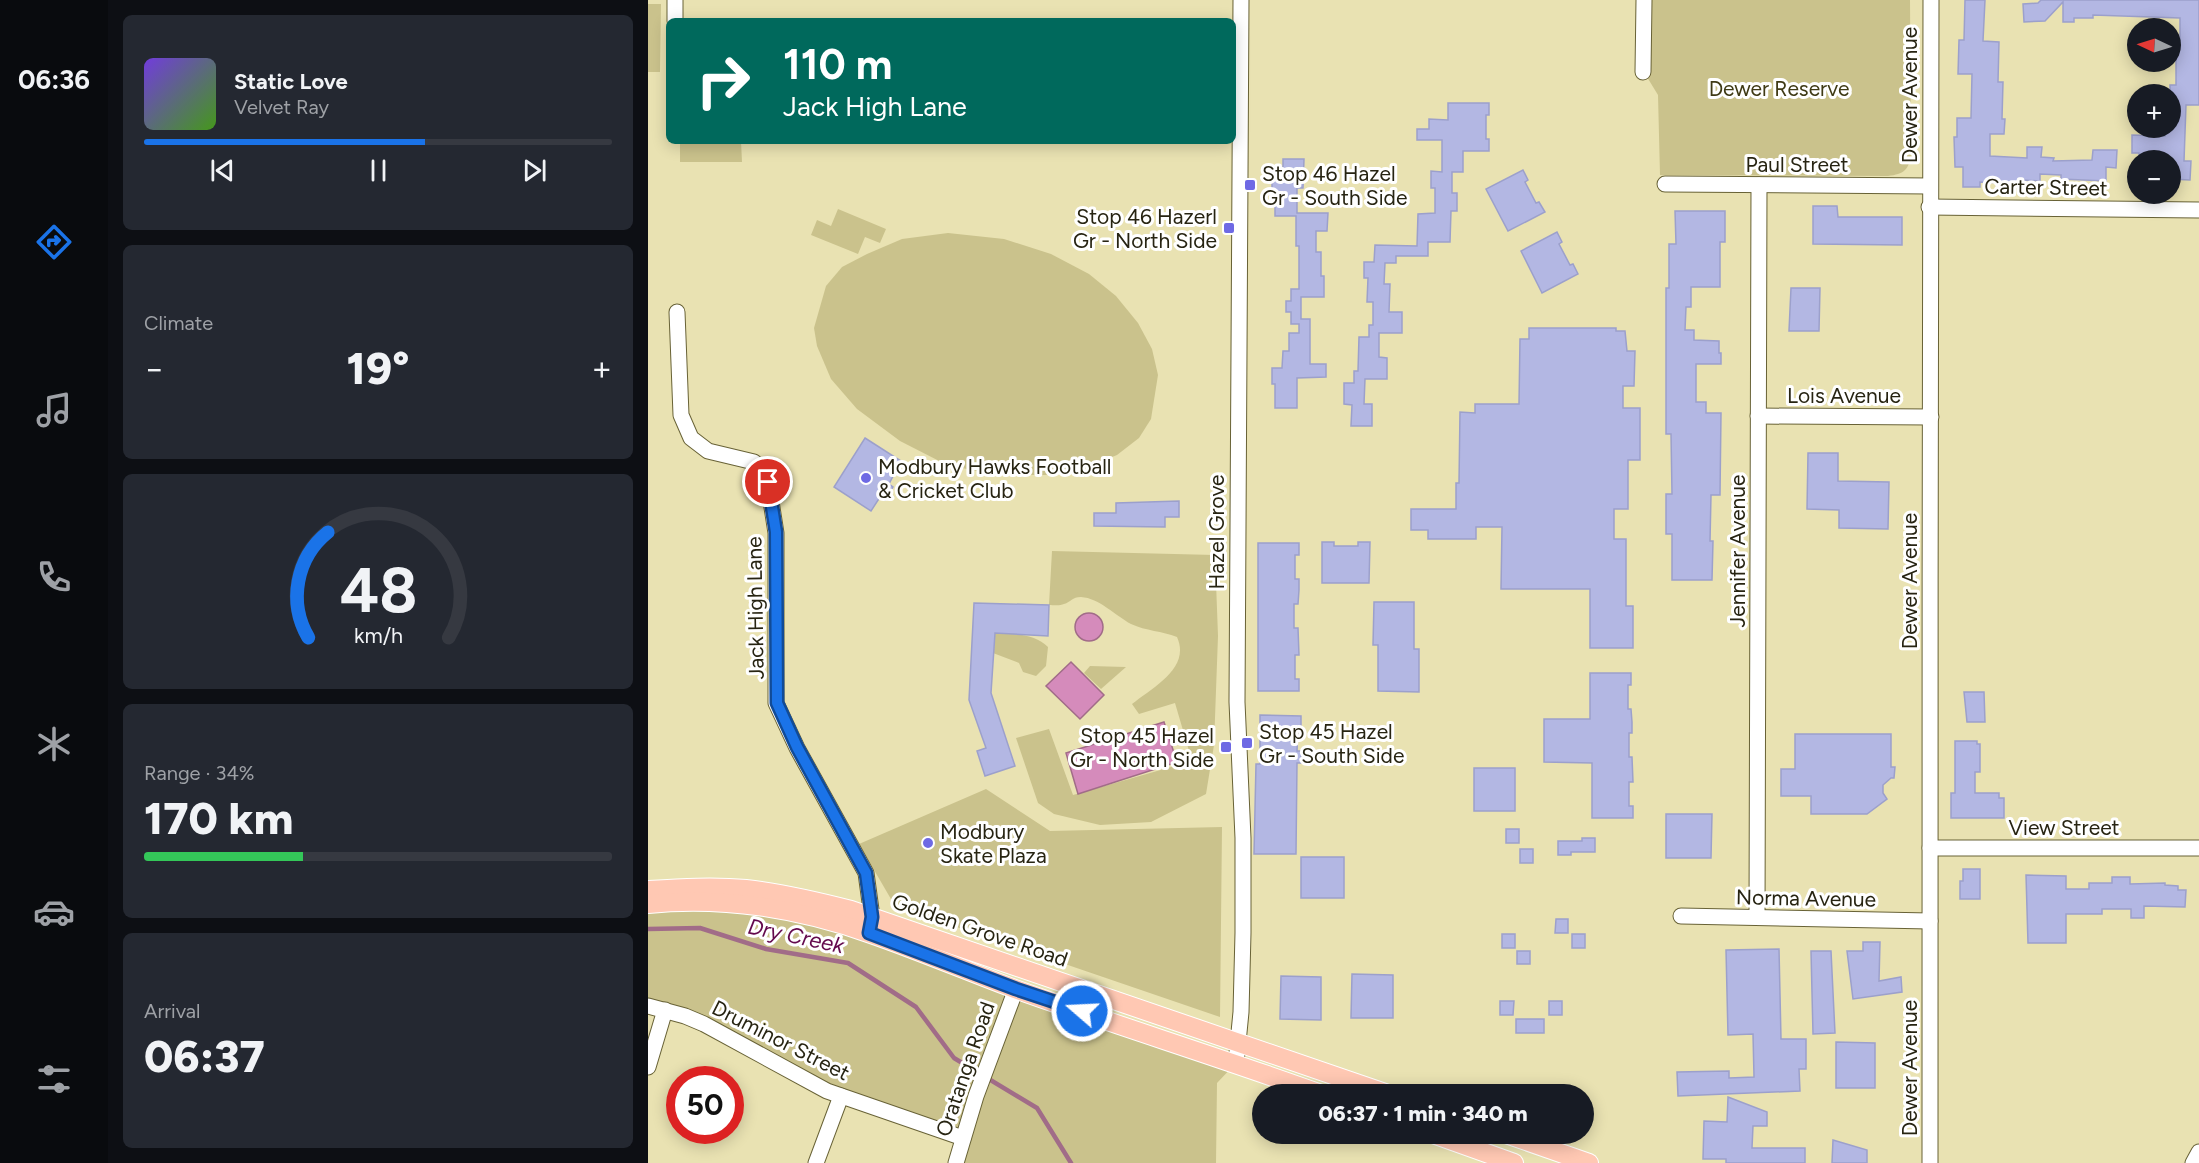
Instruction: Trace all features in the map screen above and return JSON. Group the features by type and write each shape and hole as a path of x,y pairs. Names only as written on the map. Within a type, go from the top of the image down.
{"main road":[{"name":"Golden Grove Road","path":"648,890 689,895 742,896 793,912 871,925 1023,968 1359,1084"},
{"name":"Golden Grove Road","path":"648,904 689,895"},
{"name":"Golden Grove Road","path":"871,925 1016,989 1294,1084"},
{"path":"1016,989 1023,968"},
{"path":"1461,1144 1514,1163"},
{"path":"1535,1144 1589,1163"}],"street":[{"path":"675,0 675,18"},
{"name":"Hazel Grove","path":"1236,1063 1241,1012 1243,933 1243,838 1237,702 1241,0"},
{"path":"1643,72 1644,0"},
{"name":"Dewer Avenue","path":"1930,1163 1929,207 1931,0"},
{"name":"Paul Street","path":"1665,184 1930,186"},
{"name":"Jennifer Avenue","path":"1757,917 1759,185"},
{"name":"Carter Street","path":"1929,207 2199,210"},
{"name":"Jack High Lane","path":"677,312 681,416 691,438 708,450 754,462 763,470 768,482 776,532 777,703 797,747 866,873 871,925"},
{"name":"Lois Avenue","path":"1758,416 1930,417"},
{"name":"View Street","path":"1930,848 2199,848"},
{"name":"Norma Avenue","path":"1681,916 1930,921"},
{"name":"Oratanga Road","path":"956,1163 976,1096 1016,989"},
{"name":"Druminor Street","path":"648,1006 704,1024 818,1086 841,1096 963,1138"},
{"path":"648,1067 665,1010"},
{"path":"816,1163 841,1096"},
{"path":"2193,1163 2199,1152"}],"green space":[{"name":"Dewer Reserve","path":"1649,0 1910,0 1911,154 1909,164 1902,172 1888,176 1660,175 1658,95 1647,77"},
{"path":"648,4 661,4 660,72 648,72"},
{"path":"680,144 741,144 742,162 680,162"},
{"path":"838,209 886,229 880,243 865,237 858,254 811,235 817,220 831,226"},
{"path":"948,233 1004,239 1051,254 1089,274 1116,296 1138,323 1152,349 1158,375 1151,419 1139,438 1117,455 1085,468 1046,475 997,475 947,465 900,441 857,409 831,379 817,346 814,328 826,286 842,267 867,254 902,239"},
{"path":"1052,551 1215,555 1218,636 1214,745 1206,794 1151,822 1100,825 1054,814 1038,803 1016,738 1049,729 1073,795 1192,761 1175,703 1139,714 1132,704 1168,676 1179,658 1180,648 1177,637 1131,624 1088,598 1078,597 1062,605 1049,605"},
{"path":"995,633 1023,635 1042,642 1048,647 1046,666 1036,676 1023,672 1019,663 993,653"},
{"path":"1090,666 1126,667 1101,689 1084,673"},
{"path":"986,789 1050,831 1222,827 1220,1017 895,906 859,844"},
{"path":"648,904 757,905 1236,1063 1217,1083 1216,1163 956,1163 963,1139 810,1082 648,1006"}],"shaded area":[{"path":"1089,613 1099,617 1103,627 1099,637 1089,641 1079,637 1075,627 1079,617"},
{"path":"1071,662 1104,695 1080,719 1046,686"},
{"path":"1164,722 1177,762 1078,794 1066,753"}],"building":[{"path":"1965,0 1985,0 1983,41 1999,42 1998,82 2003,82 2004,134 1990,134 1990,156 2027,158 2027,147 2042,147 2041,157 2054,158 2053,161 2092,160 2093,150 2117,150 2116,168 2106,167 2106,181 2061,179 2061,175 2040,174 2040,181 2023,180 2023,184 1980,182 1980,187 1963,187 1963,167 1955,167 1954,137 1957,137 1957,118 1971,118 1972,74 1958,74 1959,40 1964,40"},
{"path":"2041,0 2199,0 2199,105 2186,105 2184,161 2191,161 2190,180 2181,180 2181,150 2132,150 2132,138 2181,138 2181,84 2176,84 2176,72 2181,72 2181,18 2093,15 2093,18 2074,18 2074,22 2063,22 2063,2 2045,21 2024,22 2023,4 2038,3"},
{"path":"1448,103 1489,103 1489,115 1486,115 1486,139 1489,139 1489,151 1463,151 1463,172 1452,172 1452,193 1457,193 1457,211 1451,211 1450,242 1428,242 1428,256 1396,256 1396,263 1385,263 1384,284 1390,284 1389,312 1402,312 1402,333 1379,333 1379,357 1387,358 1387,379 1365,379 1364,404 1372,404 1372,426 1351,426 1352,405 1344,404 1344,383 1354,383 1354,371 1358,371 1359,337 1369,337 1369,325 1373,325 1373,302 1367,302 1368,278 1364,278 1364,262 1374,262 1375,245 1417,246 1418,214 1435,213 1435,188 1431,188 1431,171 1442,172 1442,140 1417,140 1417,129 1429,129 1429,119 1448,120"},
{"path":"1283,159 1304,159 1303,188 1297,188 1297,213 1328,213 1327,231 1316,231 1316,252 1321,252 1321,276 1324,276 1324,297 1301,297 1301,319 1310,319 1310,364 1326,364 1326,377 1297,378 1297,408 1275,408 1275,384 1272,384 1272,368 1282,368 1283,351 1289,351 1289,333 1299,333 1299,324 1291,324 1291,312 1286,312 1286,301 1291,301 1291,289 1299,289 1296,216 1275,216 1275,192 1272,192 1272,176 1283,176"},
{"path":"1523,170 1528,180 1525,182 1536,203 1539,202 1545,212 1508,231 1486,189"},
{"path":"1813,206 1837,206 1838,217 1902,217 1902,245 1813,244"},
{"path":"1675,211 1725,211 1725,242 1720,242 1720,287 1691,287 1691,307 1686,307 1685,330 1694,330 1694,340 1719,341 1719,353 1721,353 1721,364 1696,364 1696,402 1706,402 1706,413 1721,413 1720,495 1711,495 1712,580 1672,580 1672,534 1666,534 1666,494 1672,494 1671,434 1666,434 1666,288 1669,288 1669,244 1676,244"},
{"path":"1557,232 1562,242 1559,244 1570,265 1573,264 1578,274 1542,293 1521,251"},
{"path":"1791,288 1820,288 1819,331 1789,331"},
{"path":"1529,328 1616,328 1616,331 1625,331 1627,351 1635,351 1634,386 1623,386 1623,408 1640,408 1640,460 1628,460 1628,509 1614,509 1614,539 1626,539 1626,606 1633,606 1633,648 1590,648 1590,589 1501,589 1502,527 1476,527 1476,539 1428,539 1428,530 1411,530 1411,509 1456,509 1456,483 1459,483 1460,412 1475,413 1475,404 1519,404 1520,339 1529,339"},
{"name":"Modbury Hawks Football & Cricket Club","path":"865,438 901,461 889,484 893,487 885,500 880,497 871,511 834,487"},
{"path":"1808,453 1838,453 1838,481 1889,482 1888,529 1839,528 1839,510 1807,509"},
{"path":"1179,501 1179,517 1165,517 1165,527 1094,526 1094,513 1116,513 1116,503"},
{"path":"1322,542 1334,542 1334,546 1358,546 1358,542 1370,542 1369,583 1322,583"},
{"path":"1258,543 1299,543 1299,555 1295,555 1295,579 1299,579 1299,590 1298,604 1294,604 1294,628 1298,628 1299,655 1295,655 1295,679 1299,679 1299,691 1258,691"},
{"path":"1374,602 1414,602 1414,649 1419,649 1419,692 1378,691 1378,645 1373,645"},
{"path":"974,603 1049,605 1048,636 995,633 991,693 1015,766 985,776 977,751 986,748 969,700"},
{"path":"1590,673 1631,673 1631,685 1628,685 1628,709 1631,709 1632,722 1632,733 1629,733 1629,757 1632,757 1633,782 1629,782 1629,806 1633,806 1633,818 1592,818 1592,763 1544,762 1544,719 1590,719"},
{"path":"1964,692 1984,692 1985,722 1967,722"},
{"path":"1260,715 1301,716 1297,751 1301,751 1301,763 1297,763 1296,854 1254,854 1256,764 1260,764"},
{"path":"1795,734 1891,734 1891,767 1895,767 1894,778 1883,785 1883,793 1887,799 1867,814 1811,814 1811,796 1781,796 1781,769 1795,769"},
{"path":"1955,741 1977,741 1977,744 1980,744 1980,772 1975,772 1975,793 1999,793 1999,798 2004,798 2004,818 1951,818 1951,793 1955,793"},
{"path":"1474,768 1515,768 1515,811 1474,811"},
{"path":"1666,814 1712,814 1711,858 1666,858"},
{"path":"1506,829 1519,829 1519,843 1506,843"},
{"path":"1582,838 1595,838 1595,852 1571,852 1571,855 1558,855 1558,841 1582,841"},
{"path":"1520,849 1533,849 1533,863 1520,863"},
{"path":"1301,857 1344,857 1344,898 1301,898"},
{"path":"1963,869 1980,869 1980,899 1960,899"},
{"path":"2026,875 2066,876 2066,889 2089,889 2089,883 2112,883 2112,877 2130,877 2130,884 2165,883 2165,885 2178,886 2178,890 2186,890 2185,907 2144,906 2144,918 2131,918 2131,909 2102,909 2102,914 2066,914 2066,943 2028,943"},
{"path":"1556,919 1568,919 1568,933 1555,933"},
{"path":"1502,934 1515,934 1515,948 1502,948"},
{"path":"1572,934 1585,934 1585,948 1572,948"},
{"path":"1863,942 1880,942 1879,981 1901,977 1902,992 1853,999 1847,951 1863,951"},
{"path":"1779,949 1781,1039 1806,1039 1806,1069 1799,1069 1800,1091 1678,1096 1677,1072 1729,1071 1729,1078 1754,1077 1753,1034 1728,1035 1726,950"},
{"path":"1517,951 1530,951 1530,964 1517,964"},
{"path":"1811,951 1831,951 1835,1033 1813,1034"},
{"path":"1352,974 1393,975 1393,1018 1351,1018"},
{"path":"1281,976 1321,977 1321,1020 1280,1019"},
{"path":"1500,1001 1514,1001 1513,1015 1500,1015"},
{"path":"1549,1001 1562,1001 1562,1015 1549,1015"},
{"path":"1516,1019 1544,1019 1544,1033 1516,1033"},
{"path":"1836,1042 1875,1043 1875,1088 1836,1088"},
{"path":"1728,1097 1767,1112 1767,1126 1753,1126 1752,1148 1805,1148 1805,1163 1726,1163 1726,1159 1703,1159 1704,1121 1727,1122"},
{"path":"1833,1140 1867,1150 1867,1163 1832,1163"}],"waterway":[{"name":"Dry Creek","path":"648,929 700,928 766,949 848,963 916,1007 954,1058 1037,1108 1071,1163"}],"place":[{"name":"Stop 46 Hazel Gr - South Side","path":"1250,185"},
{"name":"Stop 46 Hazerl Gr - North Side","path":"1229,228"},
{"name":"Modbury Hawks Football & Cricket Club","path":"866,478"},
{"name":"Stop 45 Hazel Gr - South Side","path":"1247,743"},
{"name":"Stop 45 Hazel Gr - North Side","path":"1226,747"},
{"name":"Modbury Skate Plaza","path":"928,843"}],"route":[{"path":"768,482 776,532 777,703 797,747 866,873 872,917 869,933 1016,989 1082,1011"}]}
